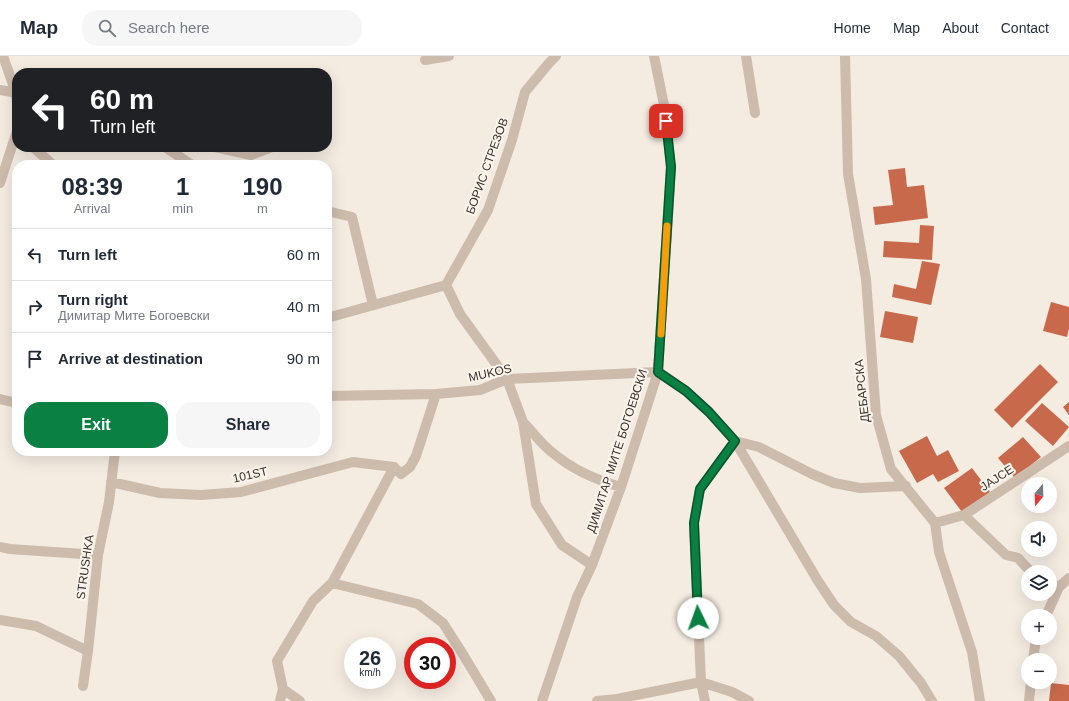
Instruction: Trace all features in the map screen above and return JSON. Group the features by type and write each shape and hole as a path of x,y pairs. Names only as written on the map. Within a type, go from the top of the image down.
{"street":[{"path":"3,56 12,82"},
{"path":"426,60 449,56"},
{"name":"БОРИС СТРЕЗОВ","path":"446,285 488,210 512,140 525,92 556,56"},
{"name":"ДИМИТАР МИТЕ БОГОЕВСКИ","path":"542,701 577,597 592,565 621,487 658,372 671,167 664,105 654,56"},
{"path":"746,56 755,113"},
{"name":"ДЕБАРСКА","path":"845,56 848,174 866,279 876,415 891,469 935,523"},
{"path":"0,90 12,95"},
{"path":"0,184 12,147"},
{"path":"39,152 47,160"},
{"path":"172,152 184,160"},
{"path":"238,152 251,155 259,152"},
{"path":"332,212 352,217 373,305"},
{"path":"332,317 446,285 460,314 506,380 523,422 536,504 562,545 592,565"},
{"path":"658,372 686,391 709,412 735,441 818,581 834,605 851,622 876,636 899,656 921,683 932,701"},
{"name":"MUKOS","path":"332,396 436,394 480,390 506,380 658,372"},
{"name":"101ST","path":"111,482 160,493 201,495 241,492 353,462 394,467 401,474 410,467 416,456 436,394"},
{"path":"0,399 12,402"},
{"path":"523,422 552,453 580,472 599,481 621,487"},
{"path":"735,441 758,447 812,474 834,482 860,488 906,486"},
{"path":"705,701 701,682 694,523 700,489 735,441"},
{"name":"JAJCE","path":"935,523 964,515 1069,446"},
{"name":"STRUSHKA","path":"83,686 98,555 109,502 114,456"},
{"path":"280,701 283,689 277,661 313,601 332,583 394,467"},
{"path":"964,515 1006,555 1018,558 1024,565"},
{"path":"935,523 939,552 972,652 980,701"},
{"path":"0,547 98,555"},
{"path":"1057,584 1069,578"},
{"path":"332,583 418,604 443,623 491,701"},
{"path":"0,620 36,626 88,651"},
{"path":"597,701 617,699 701,682 732,692 749,701"},
{"path":"283,689 300,701"},
{"path":"1029,701 1030,689"}],"building":[{"path":"905,168 907,187 924,185 928,218 875,225 873,207 893,205 888,170"},
{"path":"920,225 934,226 932,260 883,257 884,241 919,243"},
{"path":"922,261 940,264 931,305 892,297 894,284 916,289"},
{"path":"1051,302 1069,307 1069,328 1067,337 1043,331"},
{"path":"885,311 918,317 913,343 880,337"},
{"path":"1040,364 1058,382 1012,428 994,410"},
{"path":"1069,402 1069,415 1063,407"},
{"path":"1042,403 1069,427 1053,446 1025,421"},
{"path":"927,436 937,456 948,450 959,471 938,482 933,474 917,483 899,451"},
{"path":"1023,437 1041,457 1015,478 998,458"},
{"path":"972,468 990,492 962,512 944,488"},
{"path":"1057,684 1069,685 1069,701 1049,701 1050,689 1057,689"}],"slow traffic":[{"path":"661,334 667,226"}],"route":[{"path":"666,121 671,167 658,372 686,391 709,412 735,441 700,489 694,523 698,618"}]}
